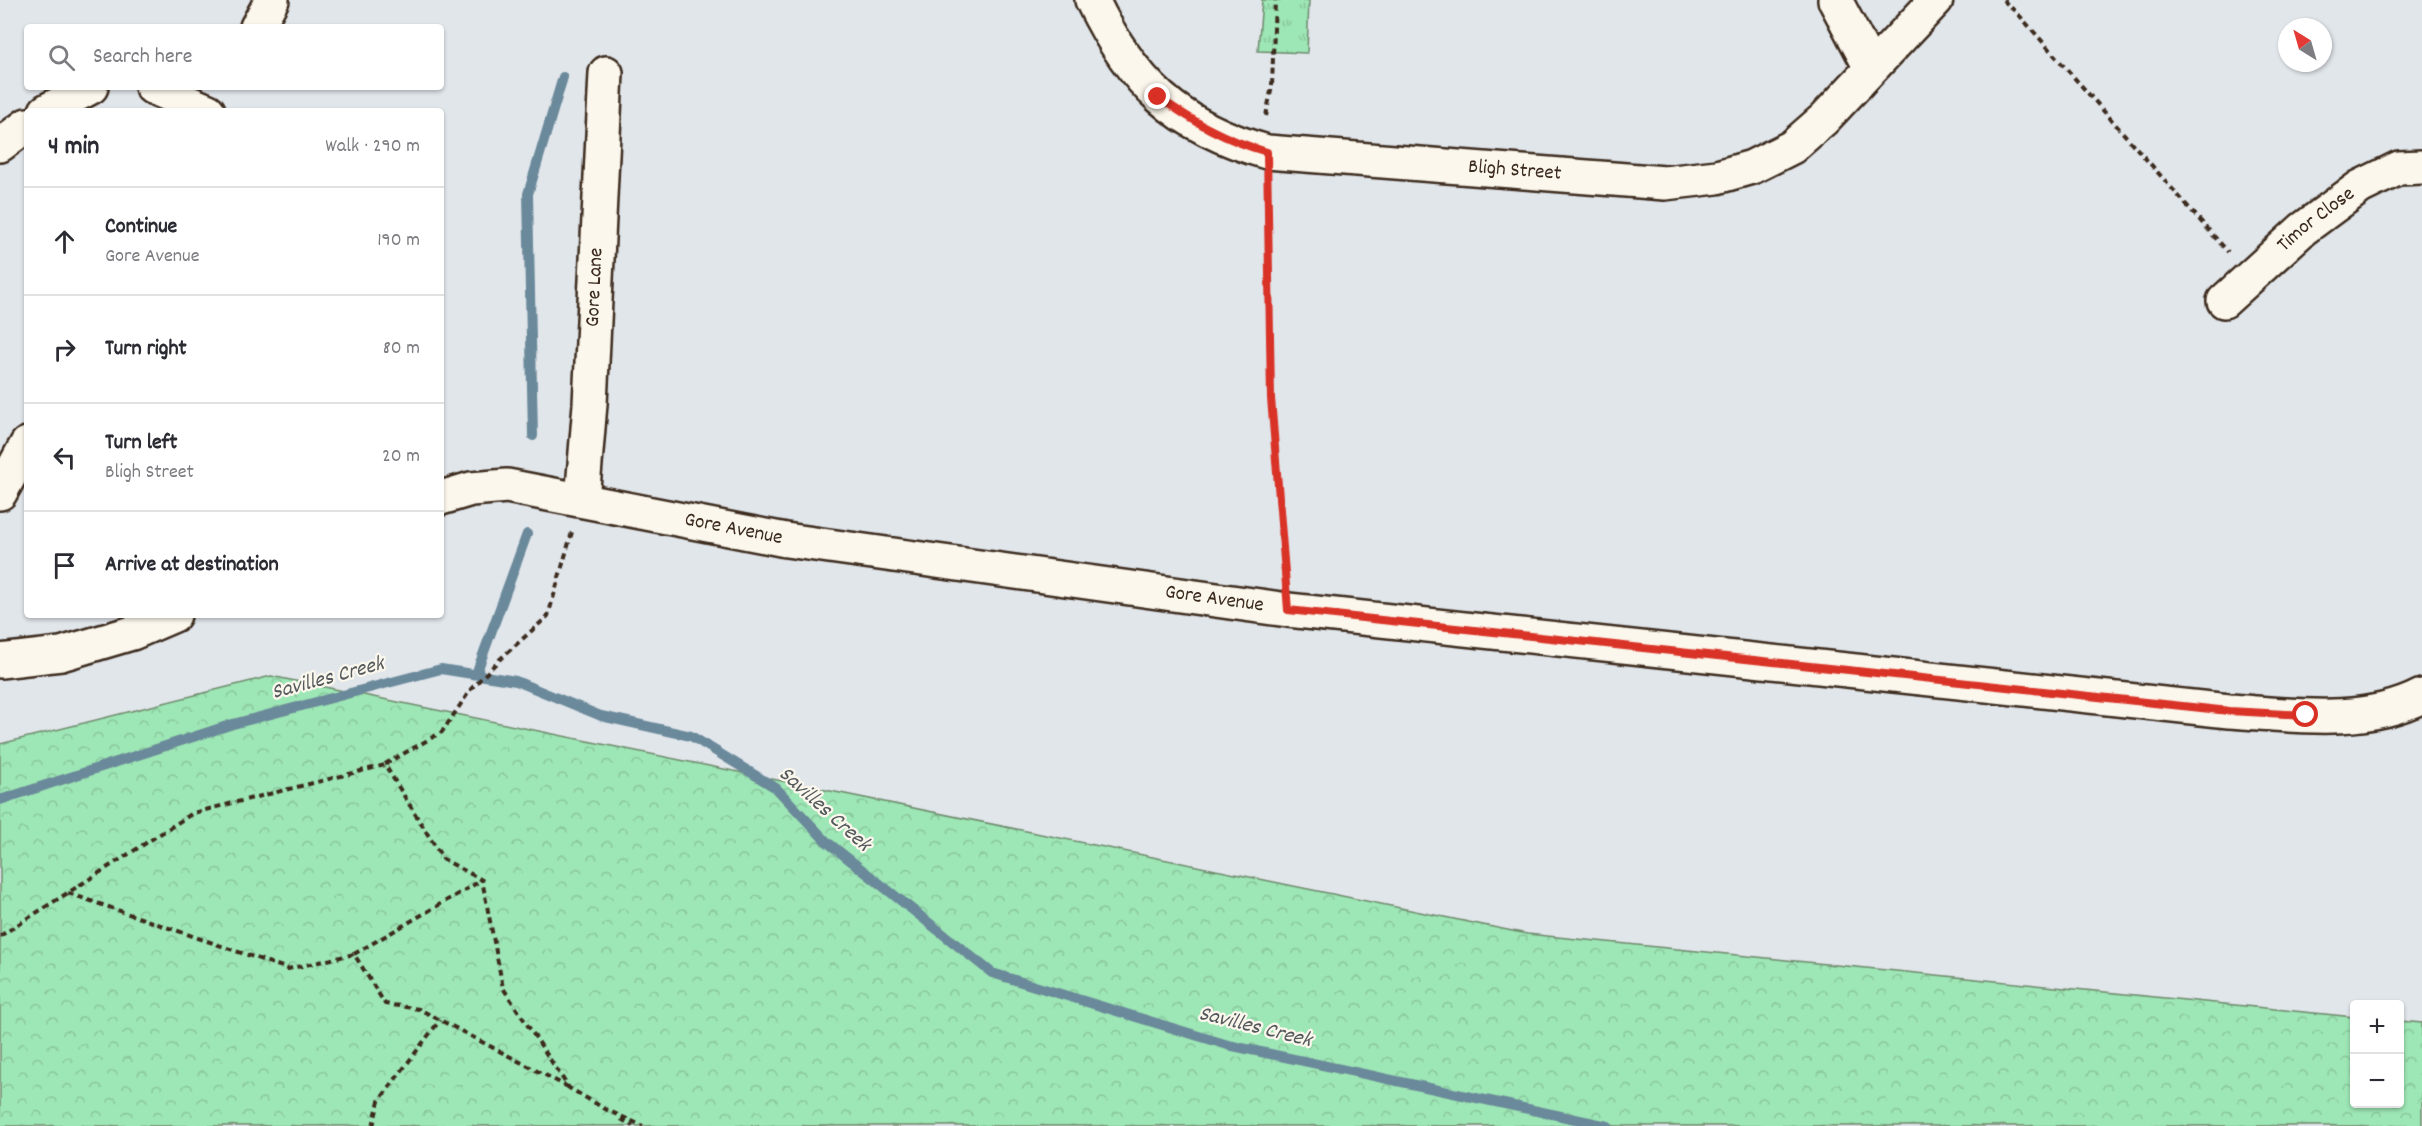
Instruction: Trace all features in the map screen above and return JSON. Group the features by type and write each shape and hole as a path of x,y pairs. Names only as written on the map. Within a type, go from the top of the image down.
{"street":[{"path":"259,24 272,0"},
{"name":"Bligh Street","path":"1092,0 1126,60 1158,97 1191,120 1233,142 1267,152 1665,183 1717,177 1752,167 1792,147 1824,119 1936,0"},
{"path":"1835,0 1870,69"},
{"name":"Gore Lane","path":"582,500 590,404 606,73"},
{"path":"52,108 85,90"},
{"path":"159,90 202,108"},
{"path":"211,108 222,90"},
{"path":"0,145 24,127"},
{"name":"Timor Close","path":"2224,301 2303,229 2360,187 2399,168 2422,167"},
{"path":"0,493 24,449"},
{"name":"Gore Avenue","path":"444,497 471,489 507,486 786,540 1288,610 2229,711 2306,715 2373,713 2422,696"},
{"path":"0,661 61,654 132,633 167,618"}],"path":[{"path":"1275,0 1272,86 1266,117 1271,398 1288,610"},
{"path":"2003,0 2019,15 2250,277"},
{"path":"0,936 193,813 385,765 442,732 471,688 548,616 582,500"},
{"path":"385,765 443,859 482,880"},
{"path":"68,892 288,969 354,954 482,880"},
{"path":"482,880 503,988 569,1088"},
{"path":"354,954 385,1004 419,1008 569,1088 633,1126"},
{"path":"373,1126 379,1101 440,1020"},
{"path":"607,1110 643,1126"}],"green space":[{"path":"1262,0 1309,0 1307,53 1258,51"},
{"path":"271,676 1527,934 2350,1017 2350,1108 2404,1108 2404,1021 2422,1023 2422,1126 0,1126 0,744"}],"waterway":[{"path":"533,436 528,194 563,77"},
{"path":"476,674 527,534"},
{"name":"Savilles Creek","path":"0,800 233,724 441,669 516,681 601,716 691,736 776,788 826,841 992,973 1228,1045 1608,1126"}],"route":[{"path":"1158,97 1191,120 1233,142 1267,152 1271,398 1288,610 1420,622 2229,711 2306,715"}]}
